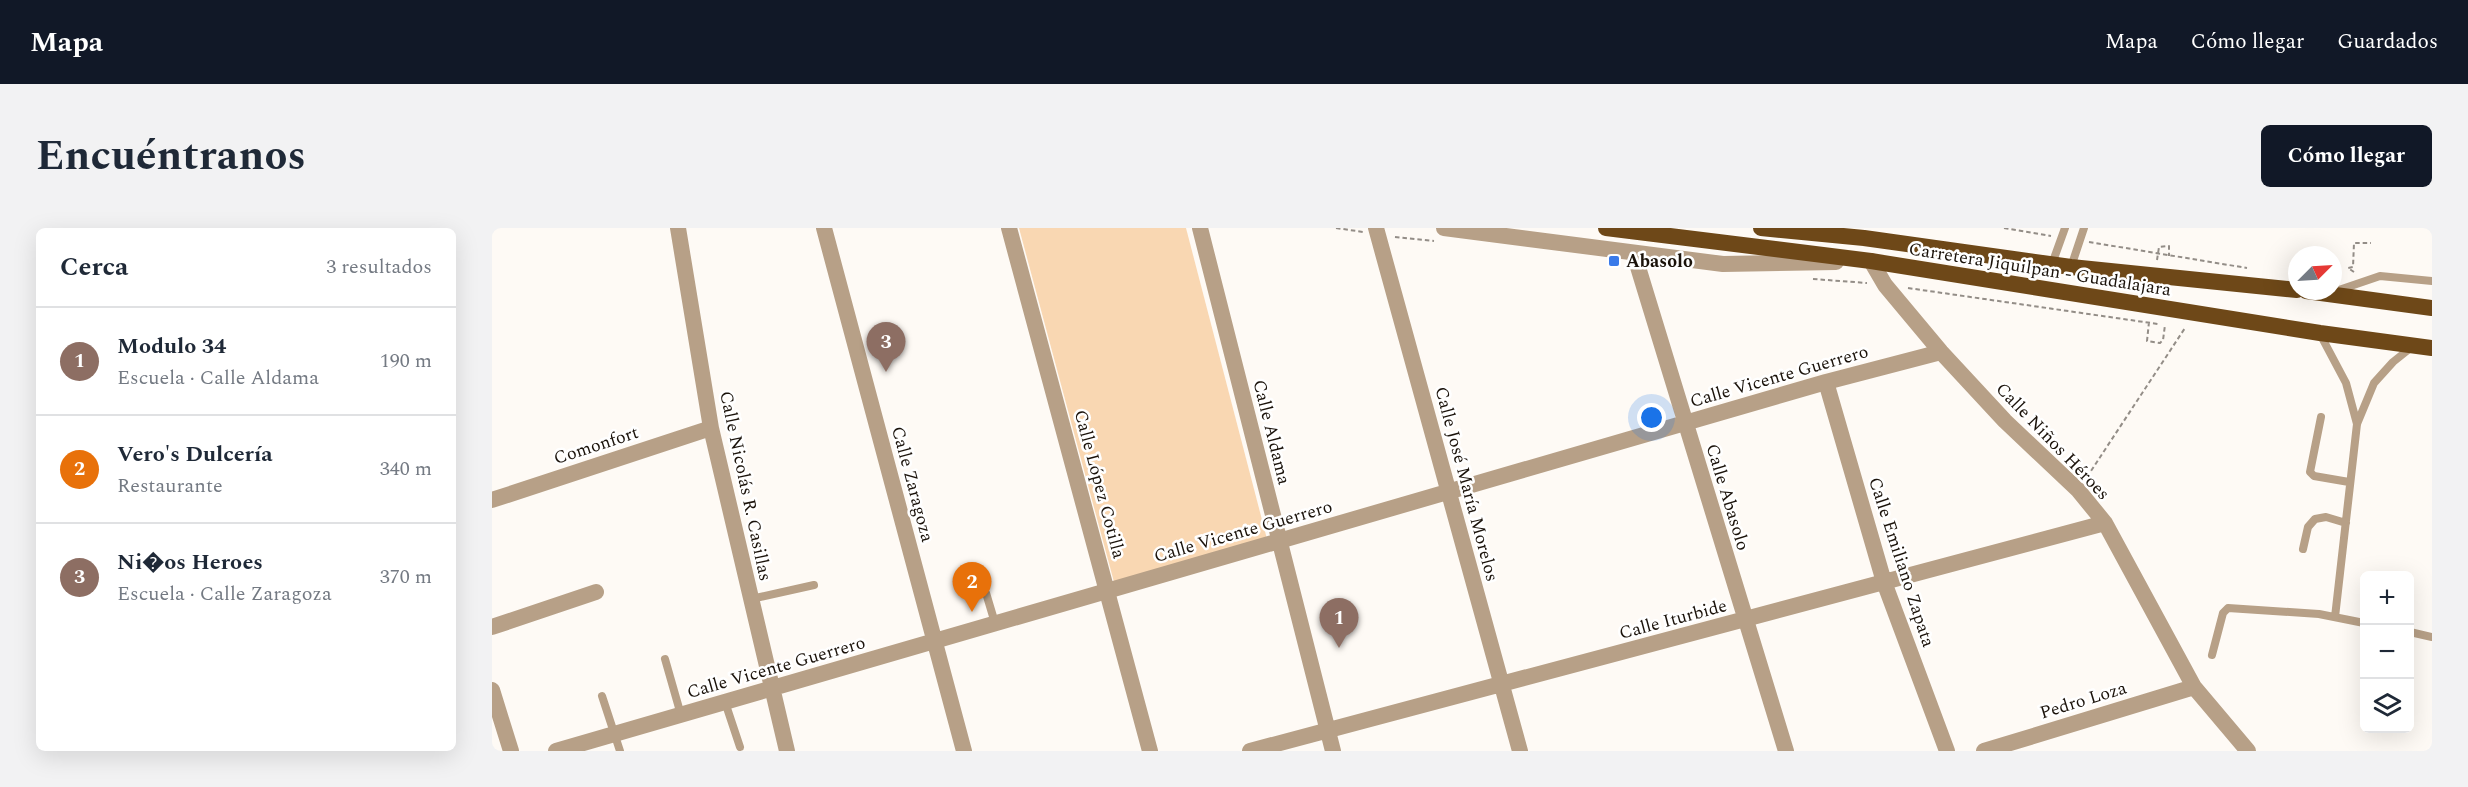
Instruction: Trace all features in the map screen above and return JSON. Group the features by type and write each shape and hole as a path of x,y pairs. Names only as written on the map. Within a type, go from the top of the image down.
{"highway":[{"name":"Carretera Jiquilpan - Guadalajara","path":"1606,228 1871,261 2320,333 2432,348"},
{"name":"Carretera Jiquilpan - Guadalajara","path":"1761,228 1859,233 2071,267 2288,289"},
{"path":"2342,295 2432,308"}],"street":[{"name":"Calle Nicolás R. Casillas","path":"678,228 711,428 787,751"},
{"name":"Calle Zaragoza","path":"824,228 964,751"},
{"name":"Calle López Cotilla","path":"1009,228 1109,591 1150,751"},
{"name":"Calle Aldama","path":"1200,228 1333,751"},
{"name":"Calle José María Morelos","path":"1376,228 1520,751"},
{"path":"1443,228 1723,264 1871,261"},
{"path":"1808,228 1859,233"},
{"name":"Calle Abasolo","path":"1634,254 1786,751"},
{"name":"Calle Niños Héroes","path":"1871,261 1885,285 1941,352 2005,421 2078,490 2105,523 2194,687 2248,751"},
{"name":"Calle Vicente Guerrero","path":"555,751 617,743 681,715 772,688 1826,382 1941,352"},
{"name":"Calle Emiliano Zapata","path":"1826,382 1884,582 1947,751"},
{"name":"Comonfort","path":"492,500 711,428"},
{"name":"Calle Iturbide","path":"1250,751 2105,523"},
{"path":"492,627 596,592"},
{"name":"Pedro Loza","path":"1983,751 2194,687"},
{"path":"492,690 495,707 511,751"}],"lane":[{"path":"2052,264 2065,228"},
{"path":"2071,267 2084,228"},
{"path":"2342,289 2380,276 2432,280"},
{"path":"2320,333 2346,383 2357,424"},
{"path":"2335,617 2357,424 2374,383 2393,362 2413,346"},
{"path":"2321,417 2310,472 2314,476 2349,482"},
{"path":"2303,549 2308,527 2315,519 2325,517 2346,523"},
{"path":"751,599 814,585"},
{"path":"986,593 995,623"},
{"path":"2212,655 2223,614 2228,608 2335,617 2360,622"},
{"path":"2414,633 2432,637"},
{"path":"665,659 681,715"},
{"path":"602,696 617,743"},
{"path":"725,702 740,747"}],"path":[{"path":"2004,228 2061,238"},
{"path":"2079,241 2250,269"},
{"path":"2348,268 2353,267 2354,243 2372,243"},
{"path":"2158,253 2159,247 2169,246 2169,256"},
{"path":"2147,338 2147,341 2162,343 2165,325"},
{"path":"2078,490 2185,328"}],"shaded area":[{"path":"1019,228 1186,228 1267,539 1114,582"}],"place":[{"name":"Abasolo","path":"1614,261"},
{"name":"Ni�os Heroes","path":"886,372"},
{"name":"Vero's Dulcería","path":"972,612"},
{"name":"Modulo 34","path":"1339,648"}]}
